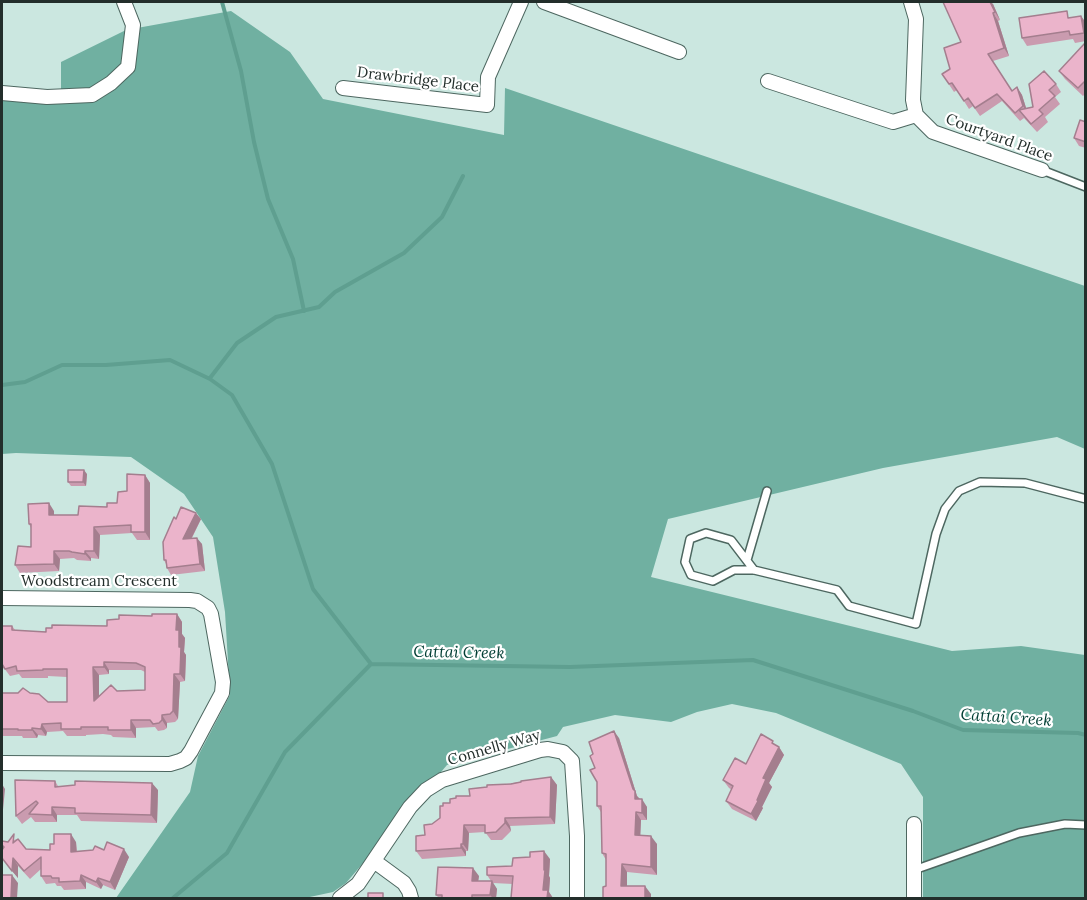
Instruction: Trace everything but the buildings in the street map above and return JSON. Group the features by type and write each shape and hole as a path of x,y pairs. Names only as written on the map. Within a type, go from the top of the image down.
{"street":[{"path":"2,93 47,97 92,95 111,83 128,67 133,25 123,2"},
{"name":"Drawbridge Place","path":"343,88 487,105 488,77 521,2"},
{"path":"544,2 679,52"},
{"path":"768,81 893,122 916,115 913,100 916,19 911,2"},
{"name":"Courtyard Place","path":"916,115 933,132 1042,170"},
{"name":"Woodstream Crescent","path":"2,598 197,601 203,604 211,614 223,682 222,693 186,758 175,763 2,763"},
{"name":"Connelly Way","path":"340,898 358,884 410,807 426,790 442,780 540,750 556,750 568,756 572,761 577,836 577,898"},
{"path":"914,898 915,824"},
{"path":"374,861 404,883 411,898"}],"lane":[{"name":"Courtyard Place","path":"1042,170 1086,187"},
{"path":"754,570 730,540 706,533 690,539 684,562 691,575 712,581 734,570 754,570 837,590 849,606 916,624 936,534 945,509 960,491 980,482 1025,483 1086,499"},
{"path":"747,560 767,491"},
{"path":"914,870 1019,833 1065,824 1086,825"}],"green space":[{"path":"231,11 290,52 323,99 504,135 505,88 1085,286 1085,449 1057,437 883,468 668,519 651,577 952,651 1021,646 1085,655 1085,898 923,898 923,797 901,764 776,713 732,704 697,712 671,722 615,715 563,727 557,736 447,765 346,883 333,892 305,898 116,898 190,792 198,756 230,695 225,612 213,537 184,494 131,457 2,454 2,95 61,97 61,62 126,30"}],"waterway":[{"path":"222,2 241,71 254,142 268,199 293,259 304,311"},
{"path":"210,378 237,343 276,317 319,307 335,292 404,253 442,217 463,176"},
{"name":"Cattai Creek","path":"2,385 25,382 62,365 106,365 170,360 210,379 232,395 272,464 313,589 371,664 570,667 753,660 913,711 963,730 1086,735"},
{"path":"173,898 227,853 285,752 371,664"}]}
